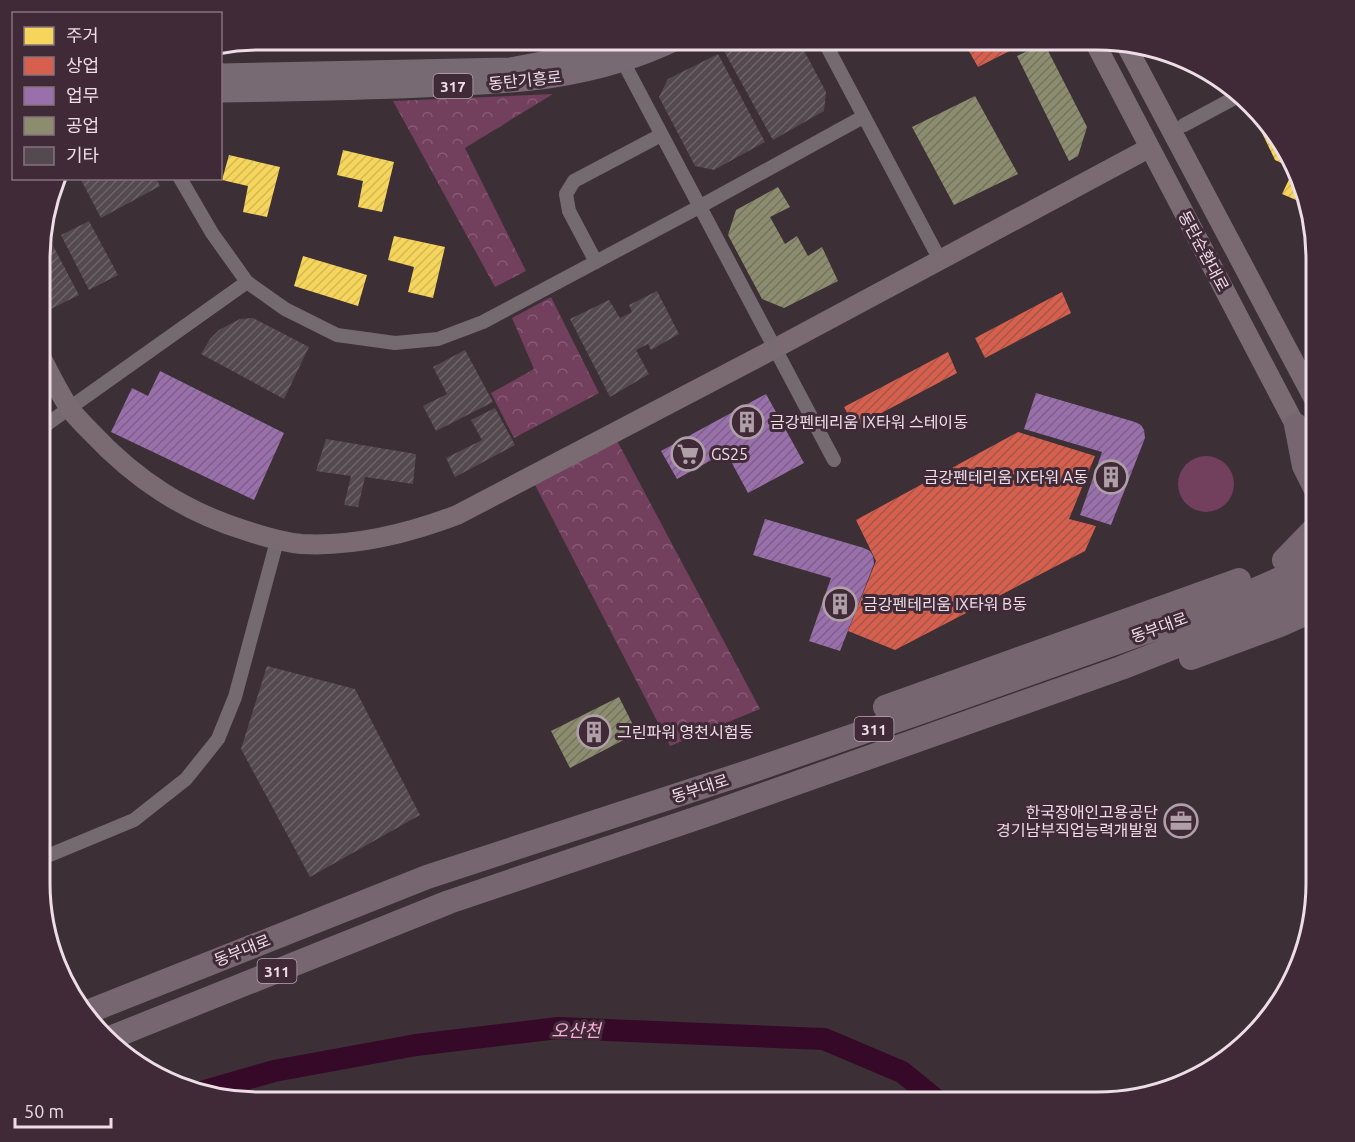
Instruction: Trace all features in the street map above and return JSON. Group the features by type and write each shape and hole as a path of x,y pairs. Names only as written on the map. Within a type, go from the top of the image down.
{"highway":[{"path":"1296,425 1305,469"},
{"path":"1284,560 1305,538"},
{"path":"757,769 817,732 1226,585 1305,552"},
{"name":"동부대로","path":"93,1010 427,877 757,769 1210,609 1306,568"},
{"name":"동부대로","path":"116,1036 449,902 712,813 1121,668 1251,617 1306,593"},
{"path":"712,813 810,787 1105,690 1306,614"},
{"path":"1280,625 1306,620"}],"main road":[{"name":"동탄기흥로","path":"222,74 510,68 617,50"},
{"name":"동탄기흥로","path":"222,92 328,91 508,84 569,76 617,50"}],"street":[{"path":"617,50 834,460"},
{"path":"829,50 940,260"},
{"name":"동탄순환대로","path":"1099,50 1305,443"},
{"name":"동탄순환대로","path":"1131,53 1176,129 1305,382"},
{"path":"1176,129 1231,100"},
{"path":"181,180 212,232 248,282 285,309 337,335 395,343 438,339 483,322 863,117"},
{"path":"596,262 569,211 566,194 574,181 662,135"},
{"path":"50,373 70,409 114,457 165,496 218,522 277,541 302,544 352,542 398,534 446,519 774,349 1149,148"},
{"path":"50,422 248,282"},
{"path":"50,855 134,820 186,779 218,739 235,697 277,541"}],"green space":[{"path":"553,94 465,148 526,271 495,287 393,101"},
{"path":"551,297 599,393 514,438 491,393 534,369 512,318"},
{"path":"614,435 760,709 670,746 533,481"},
{"path":"1206,456 1217,458 1226,464 1232,473 1234,484 1232,495 1226,504 1217,510 1206,512 1195,510 1186,504 1180,495 1178,484 1180,473 1186,464 1195,458"}],"building: 주거":[{"path":"1260,129 1283,164 1275,160"},
{"path":"343,150 394,162 382,212 358,207 363,181 337,175"},
{"path":"229,155 280,167 267,217 243,212 248,186 222,180"},
{"path":"1290,178 1296,199 1282,194"},
{"path":"394,236 445,247 433,298 408,292 414,267 388,260"},
{"path":"303,256 367,275 358,306 294,286"}],"building: 상업":[{"path":"968,50 1011,50 978,67"},
{"path":"1062,292 1071,313 985,358 975,338"},
{"path":"948,352 957,373 855,427 844,407"},
{"path":"1018,432 1095,456 1069,519 1096,526 1085,551 895,650 848,631 876,561 856,520"},
{"path":"690,442 699,460 676,472 666,454"}],"building: 업무":[{"path":"160,371 284,433 254,500 111,432 132,388 148,396"},
{"name":"금강펜테리움 IX타워 A동","path":"1036,393 1135,422 1144,430 1145,438 1111,525 1080,515 1102,452 1024,429"},
{"name":"금강펜테리움 IX타워 스테이동","path":"766,394 804,463 748,493 726,452 677,479 661,451"},
{"name":"금강펜테리움 IX타워 B동","path":"765,519 864,548 873,556 874,564 840,651 809,641 831,578 753,555"}],"building: 공업":[{"path":"1029,50 1048,50 1087,127 1078,156 1069,161 1017,56"},
{"path":"975,96 1018,174 954,205 912,127"},
{"path":"778,187 790,207 770,217 785,244 797,236 808,256 822,247 838,281 784,308 762,299 728,235 736,210"},
{"name":"그린파워 영천시험동","path":"619,697 637,733 570,768 551,731"}],"building: 기타":[{"path":"804,50 826,92 824,111 773,140 724,51"},
{"path":"718,54 765,142 714,170 695,166 659,97 668,79"},
{"path":"81,180 157,180 160,186 101,218"},
{"path":"89,221 118,275 89,290 61,235"},
{"path":"51,241 79,295 50,310"},
{"path":"657,291 679,334 651,350 648,344 636,350 649,374 610,397 570,319 609,300 620,318 632,312 629,305"},
{"path":"253,318 309,347 284,399 201,354 219,330 240,319"},
{"path":"465,350 493,402 436,431 423,406 447,394 433,367"},
{"path":"495,408 515,445 455,477 446,458 482,440 471,420"},
{"path":"326,439 416,454 413,484 365,477 358,507 344,505 351,476 316,471"},
{"path":"267,666 355,689 420,815 310,877 241,749"}],"waterway":[{"name":"오산천","path":"216,1088 274,1071 416,1045 558,1028 824,1039 902,1072 927,1092"}],"place":[{"name":"금강펜테리움 IX타워 스테이동","path":"747,422"},
{"name":"GS25","path":"688,454"},
{"name":"금강펜테리움 IX타워 A동","path":"1111,477"},
{"name":"금강펜테리움 IX타워 B동","path":"840,604"},
{"name":"그린파워 영천시험동","path":"594,732"},
{"name":"한국장애인고용공단 경기남부직업능력개발원","path":"1181,821"}]}
